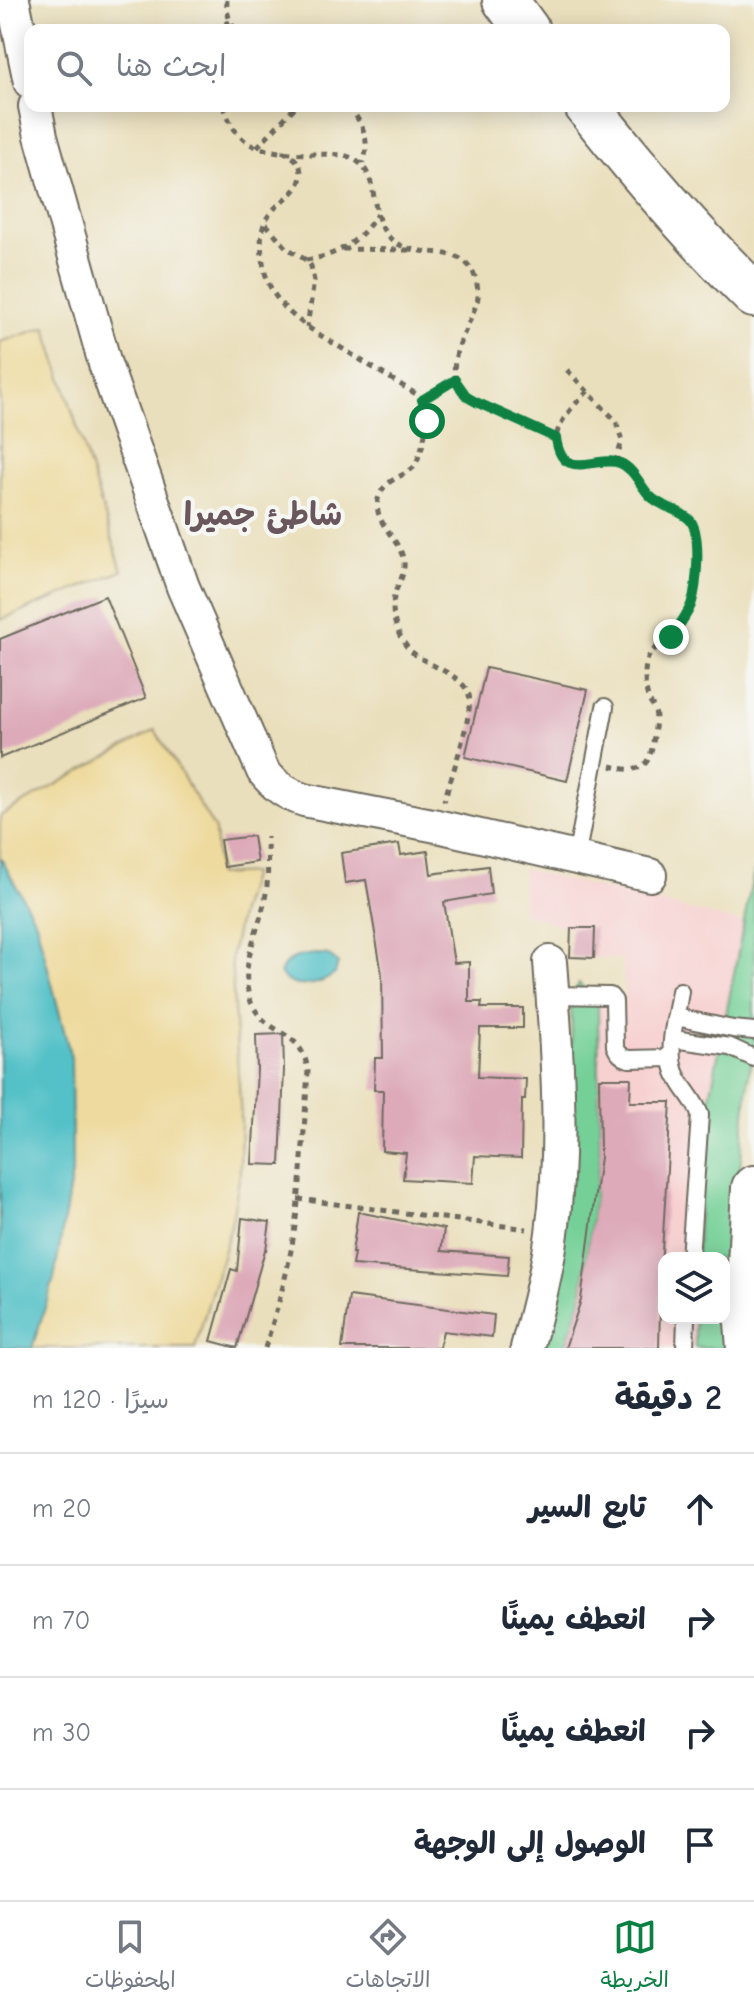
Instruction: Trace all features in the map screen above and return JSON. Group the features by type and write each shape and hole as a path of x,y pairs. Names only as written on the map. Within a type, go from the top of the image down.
{"street":[{"path":"13,0 24,53"},
{"path":"505,0 523,24"},
{"path":"36,112 105,364 183,587 263,771 289,795 304,800 437,826 650,875"},
{"path":"592,112 637,168 754,295"},
{"path":"527,1348 552,1233 558,1101 550,962"},
{"path":"745,1339 754,1188"}],"lane":[{"path":"576,858 605,707"},
{"path":"680,991 672,1058 675,1071 700,1115 690,1252"},
{"path":"552,995 610,996 614,1001 615,1046 618,1052 629,1059 672,1058"},
{"path":"676,1017 754,1031"},
{"path":"673,1039 730,1047 754,1058"},
{"path":"685,1348 686,1324"}],"path":[{"path":"224,24 230,22 227,0"},
{"path":"226,112 231,125 256,148 343,155 363,164 369,173 377,213 385,232 392,240 411,250"},
{"path":"256,148 290,112"},
{"path":"353,112 366,133 363,164"},
{"path":"282,151 294,157 301,174 295,191 269,214 265,223 261,238 264,270 269,283 284,307 307,327 416,394 426,410 427,421 418,459 410,471 395,477 382,489 377,507 378,518 403,557 403,573 393,598 395,624 401,638 409,650 462,684 470,698 469,714 437,826"},
{"path":"306,260 331,255 342,249 363,234 377,213"},
{"path":"265,223 287,248 311,266 314,281 307,327"},
{"path":"342,249 447,252 459,257 474,276 479,296 455,357 455,380 467,397 556,438"},
{"path":"567,370 616,421 622,441 616,461"},
{"path":"422,400 455,380"},
{"path":"588,391 559,427 557,449 573,464 616,461 626,466 650,496 688,517 697,534 695,589 688,611 671,637 654,648 645,665 646,690 656,719 652,753 640,767 628,770 594,761"},
{"path":"265,1348 286,1275 298,1199 308,1071 306,1057 299,1045 264,1021 252,1005 246,986 246,967 266,894 267,837"},
{"path":"298,1199 552,1233"}],"shaded area":[{"path":"522,869 744,923 709,1102 697,1252 658,1252 658,1324 695,1324 695,1348 565,1348 600,1157 598,1005 625,1006 622,959 570,957 570,928 522,913"}],"green space":[{"path":"754,870 754,1048 749,1073 730,1285 730,1252 697,1252 709,1102"},
{"path":"579,983 598,1005 600,1157 581,1300 565,1348 539,1348 572,1054 571,999"},
{"path":"695,1324 728,1324 727,1348 695,1348"}],"sand":[{"path":"46,327 122,571 0,620 0,342"},
{"path":"155,730 215,830 218,875 252,873 231,957 241,1118 240,1173 231,1226 195,1348 32,1348 54,1279 72,1173 71,1058 36,922 0,857 0,816"}],"water":[{"path":"0,857 36,922 71,1058 72,1173 54,1279 32,1348 0,1348"},
{"path":"328,955 338,963 335,974 329,978 314,984 298,985 280,973 291,960"}],"building":[{"path":"105,596 146,698 0,758 0,639"},
{"path":"486,668 588,690 567,781 465,757"},
{"path":"253,836 257,862 224,867 220,840"},
{"path":"399,844 401,855 428,851 431,874 488,866 491,894 444,902 454,963 469,962 469,1002 482,1002 481,1008 523,1008 523,1028 480,1028 478,1077 526,1079 525,1100 522,1100 521,1158 475,1156 473,1183 403,1179 406,1153 382,1151 383,1090 374,1090 375,1058 383,1058 382,974 366,880 345,883 341,853"},
{"path":"571,928 595,928 594,958 570,957"},
{"path":"283,1034 280,1165 252,1164 256,1035"},
{"path":"599,1078 631,1078 630,1102 671,1102 662,1252 658,1252 659,1348 565,1348 581,1300 600,1157"},
{"path":"358,1212 444,1229 441,1251 509,1256 507,1276 352,1265"},
{"path":"242,1218 270,1222 266,1250 237,1348 211,1341 231,1269 237,1271"},
{"path":"349,1296 494,1315 492,1337 443,1331 439,1348 342,1348"}],"district":[{"name":"شاطئ جميرا","path":"263,514"}],"route":[{"path":"427,421 422,400 455,380 467,397 556,438 557,449 573,464 621,463 650,496 672,511 688,517 697,534 695,589 688,611 671,637"}]}
